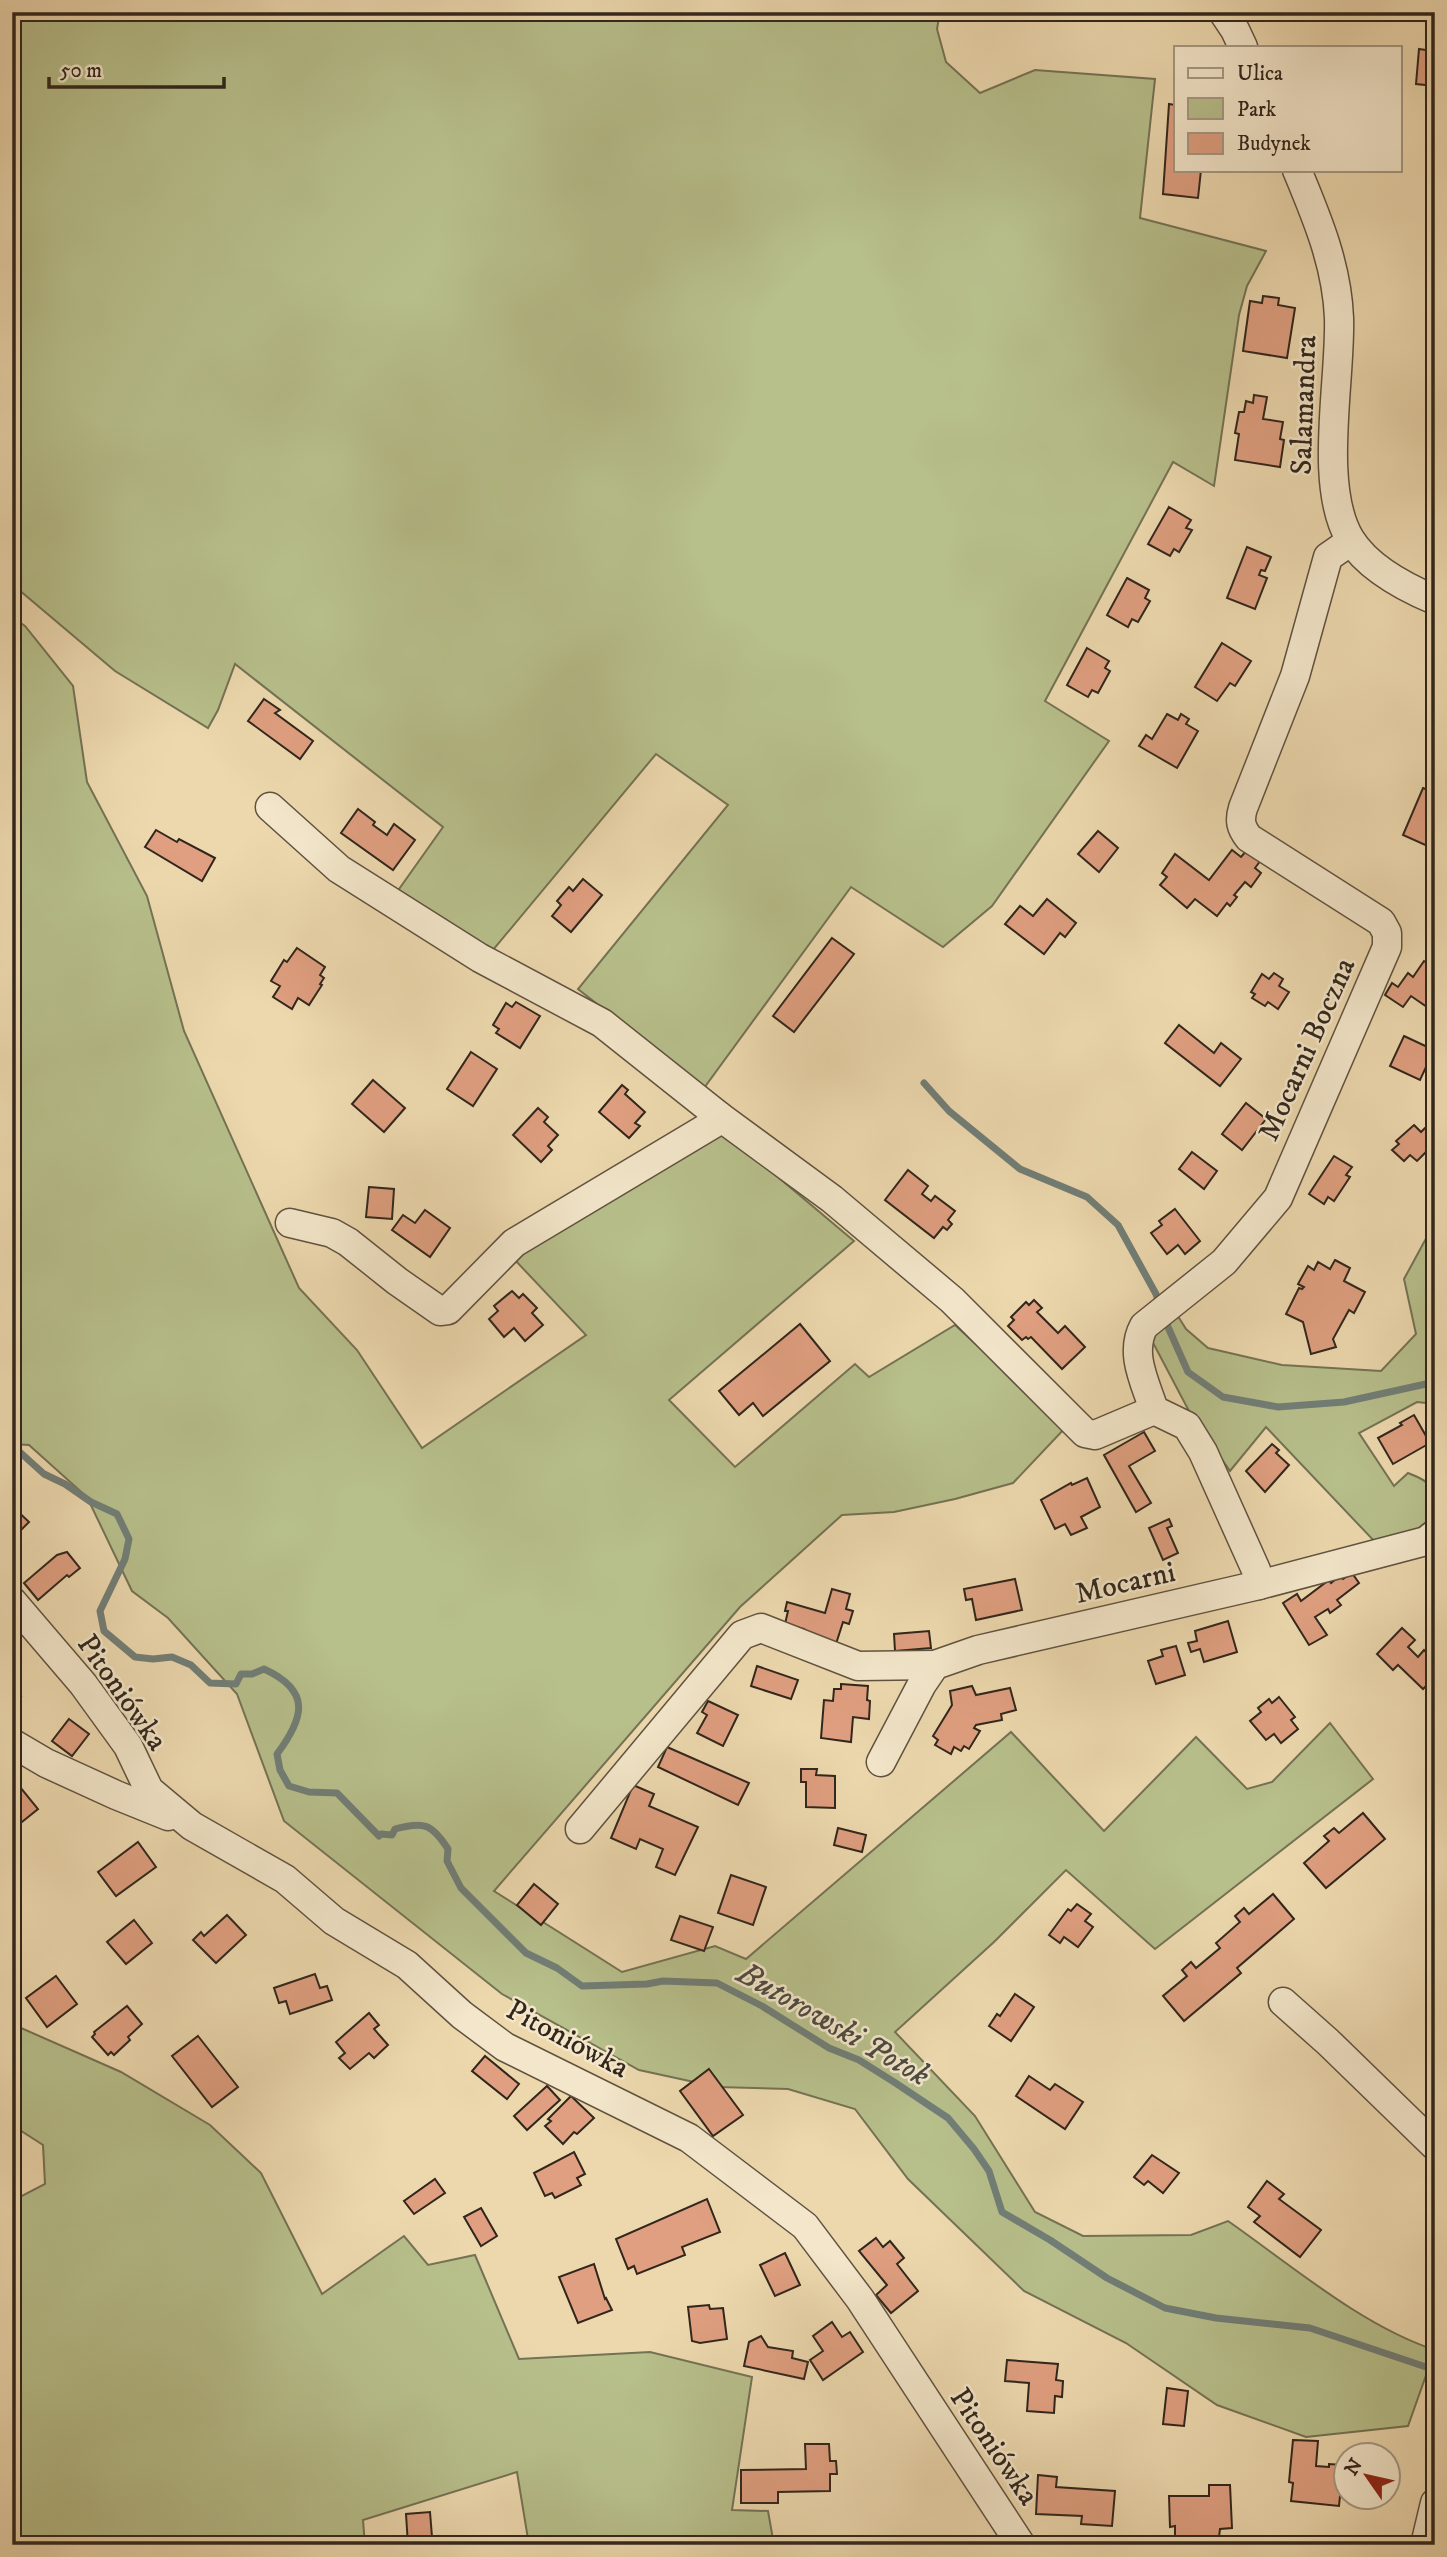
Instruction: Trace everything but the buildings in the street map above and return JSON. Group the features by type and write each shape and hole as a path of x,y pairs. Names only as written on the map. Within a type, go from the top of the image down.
{"street":[{"path":"1223,12 1243,46"},
{"name":"Salamandra","path":"1298,172 1319,223 1336,288 1338,365 1333,480 1337,507 1351,541 1370,562 1400,584 1435,600"},
{"name":"Mocarni Boczna","path":"1154,1410 1138,1360 1137,1339 1144,1326 1224,1262 1278,1198 1387,947 1388,933 1381,922 1249,838 1241,822 1243,808 1295,676 1328,557 1351,541"},
{"path":"270,807 339,869 480,958 602,1023 719,1116 832,1199 952,1300 1085,1433 1095,1435 1154,1410 1187,1426 1203,1452 1256,1570 1259,1585"},
{"path":"290,1223 331,1233 348,1242 440,1311 448,1310 513,1243 712,1124 719,1116"},
{"name":"Mocarni","path":"580,1829 742,1635 761,1628 858,1666 935,1665 978,1650 1259,1585 1426,1541 1435,1534"},
{"name":"Pitoniówka","path":"12,1601 82,1684 128,1746 149,1790 192,1826 285,1879 334,1921 407,1965 462,2015 505,2048 689,2138 805,2227 860,2299 1020,2544"},
{"path":"881,1762 922,1684 935,1665"},
{"path":"12,1743 46,1763 116,1796 192,1826"},
{"path":"1283,2001 1435,2146"},
{"path":"1425,2545 1435,2503"}],"green space":[{"path":"12,12 940,12 937,29 946,62 980,93 1035,70 1155,79 1140,218 1266,251 1247,286 1239,315 1214,486 1173,462 1045,701 1109,741 992,906 943,947 851,887 704,1088 578,989 728,805 656,754 493,950 397,892 443,827 235,664 218,710 208,728 115,671 12,584"},
{"path":"12,617 25,626 73,686 87,782 147,896 184,1031 299,1288 357,1350 422,1448 586,1335 513,1258 722,1130 854,1241 669,1400 735,1467 855,1364 869,1377 955,1325 1066,1427 1013,1483 894,1512 842,1515 740,1607 494,1891 622,1972 715,1946 746,1959 1011,1732 1104,1831 1196,1737 1247,1789 1272,1782 1330,1723 1373,1779 1155,1949 1066,1870 994,1942 895,2032 975,2116 1035,2212 1083,2236 1191,2235 1228,2221 1354,2310 1381,2326 1435,2350 1408,2426 1306,2437 1217,2405 1126,2343 1024,2291 908,2179 855,2109 788,2089 717,2087 639,2070 502,1994 284,1821 237,1694 168,1618 132,1591 87,1497 29,1445 12,1444"},
{"path":"1435,1222 1435,1404 1417,1402 1359,1433 1394,1486 1408,1473 1428,1483 1433,1492 1435,1515 1411,1534 1376,1543 1266,1427 1230,1471 1190,1413 1150,1337 1176,1313 1186,1329 1208,1348 1282,1365 1381,1371 1416,1334 1404,1279"},
{"path":"12,2024 121,2072 210,2125 261,2173 322,2294 404,2236 428,2265 475,2255 519,2359 650,2352 752,2377 732,2510 768,2511 774,2545 529,2545 517,2472 363,2520 365,2545 12,2545 12,2201 45,2184 43,2145 12,2125"}],"waterway":[{"path":"924,1083 949,1111 1020,1169 1087,1197 1118,1225 1156,1294 1160,1307"},
{"path":"1164,1318 1188,1372 1223,1397 1278,1407 1344,1402 1435,1382"},
{"name":"Butorowski Potok","path":"12,1445 44,1474 117,1514 129,1539 125,1559 100,1611 104,1631 135,1657 172,1657 191,1665 210,1683 236,1684 241,1674 252,1674 264,1669 279,1677 290,1686 299,1706 293,1729 277,1754 280,1770 289,1786 309,1792 337,1793 379,1836 392,1835 395,1829 413,1825 432,1830 448,1849 447,1861 461,1888 526,1953 557,1968 582,1986 663,1981 717,1983 762,2006 829,2048 859,2060 948,2118 989,2171 1002,2212 1107,2278 1165,2308 1216,2318 1310,2328 1435,2370"}]}
